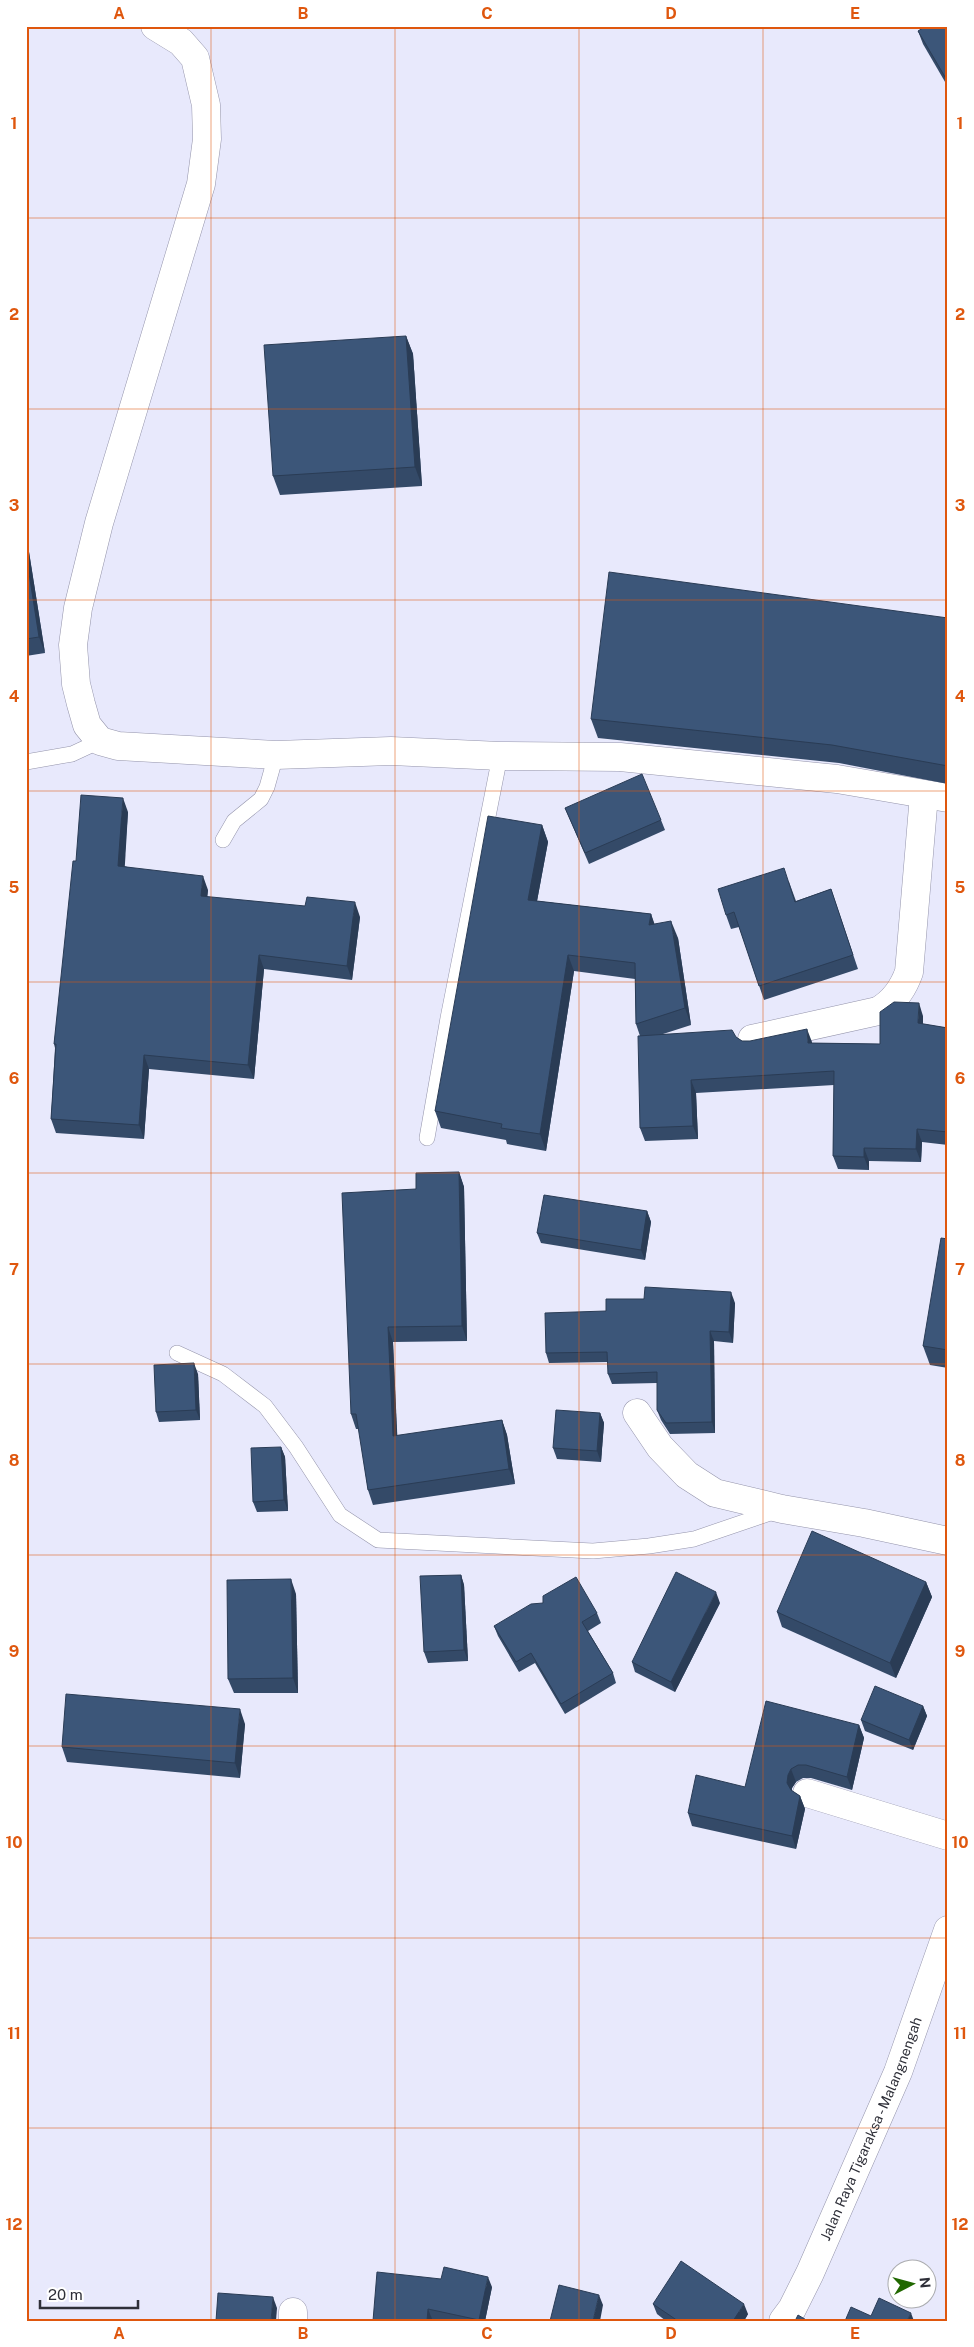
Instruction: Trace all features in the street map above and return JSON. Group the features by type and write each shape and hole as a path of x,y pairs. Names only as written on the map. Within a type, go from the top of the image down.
{"street":[{"path":"155,26 181,42 195,58 206,104 207,139 201,184 99,523 78,608 74,645 76,684 87,725 100,741 118,746 276,755 391,751 500,756 620,757 838,779 936,797 909,972 899,993 890,1003 878,1011 752,1039"},
{"path":"637,1413 660,1447 687,1475 701,1486 715,1493 782,1509 864,1522 948,1541"},
{"path":"807,1793 948,1836"},
{"name":"Jalan Raya Tigaraksa - Malangnengah","path":"783,2321 792,2309 810,2273 898,2072 948,1930"}],"lane":[{"path":"26,762 72,754 100,741"},
{"path":"223,840 234,821 261,799 267,788 276,755"},
{"path":"427,1138 448,1018 500,756"},
{"path":"177,1353 223,1374 265,1406 296,1448 340,1515 378,1540 593,1551 649,1546 694,1539 782,1509"}],"building":[{"path":"926,26 948,26 948,82 918,31"},
{"path":"406,336 415,467 273,476 264,345"},
{"path":"26,554 39,637 26,639"},
{"path":"609,572 948,618 948,766 832,745 591,719"},
{"path":"642,774 661,820 585,853 565,808"},
{"path":"81,795 123,798 118,866 203,876 201,896 305,906 307,897 355,902 347,966 259,955 248,1065 144,1055 139,1125 51,1119 56,1044 54,1044 73,861 76,861"},
{"path":"488,816 542,825 528,900 651,914 649,925 671,921 685,1008 636,1024 635,963 568,955 540,1134 501,1128 502,1124 435,1111"},
{"path":"784,868 795,902 831,889 853,955 759,986 734,912 726,915 718,889"},
{"path":"894,1002 919,1003 918,1023 948,1028 948,1132 917,1129 916,1149 864,1148 864,1157 833,1156 834,1071 691,1080 693,1126 640,1128 638,1036 732,1030 736,1037 742,1041 750,1041 807,1029 808,1043 880,1044 880,1012"},
{"path":"459,1172 462,1326 388,1327 393,1436 502,1420 509,1469 368,1490 356,1414 351,1414 342,1193 416,1189 416,1173"},
{"path":"544,1195 647,1211 641,1250 537,1233"},
{"path":"941,1238 948,1239 948,1350 923,1346"},
{"path":"645,1287 731,1292 729,1332 710,1331 712,1422 666,1423 657,1410 657,1372 608,1374 607,1352 546,1353 545,1313 606,1311 606,1299 644,1299"},
{"path":"194,1363 196,1410 156,1412 154,1365"},
{"path":"556,1410 600,1413 597,1451 553,1448"},
{"path":"281,1447 284,1500 253,1502 251,1448"},
{"path":"812,1531 926,1582 890,1663 777,1612"},
{"path":"676,1572 716,1592 671,1682 632,1662"},
{"path":"461,1575 464,1650 424,1652 420,1576"},
{"path":"576,1577 597,1613 582,1622 613,1673 561,1704 531,1653 516,1662 494,1626 531,1604 543,1603 543,1596"},
{"path":"291,1579 293,1678 228,1679 227,1580"},
{"path":"875,1686 923,1706 909,1740 861,1720"},
{"path":"66,1694 240,1709 235,1763 62,1747"},
{"path":"766,1701 859,1725 847,1777 806,1765 798,1765 791,1769 787,1783 791,1790 800,1796 792,1836 688,1813 696,1775 745,1787"},
{"path":"681,2261 744,2304 733,2321 678,2321 653,2304"},
{"path":"444,2267 488,2277 479,2320 428,2309 427,2321 373,2321 377,2272 441,2279"},
{"path":"559,2285 599,2295 593,2321 550,2321"},
{"path":"218,2293 273,2297 271,2321 216,2321"},
{"path":"879,2298 886,2301 886,2310 905,2310 911,2313 907,2321 845,2321 851,2307 871,2316"},
{"path":"798,2315 808,2321 795,2321"}]}
